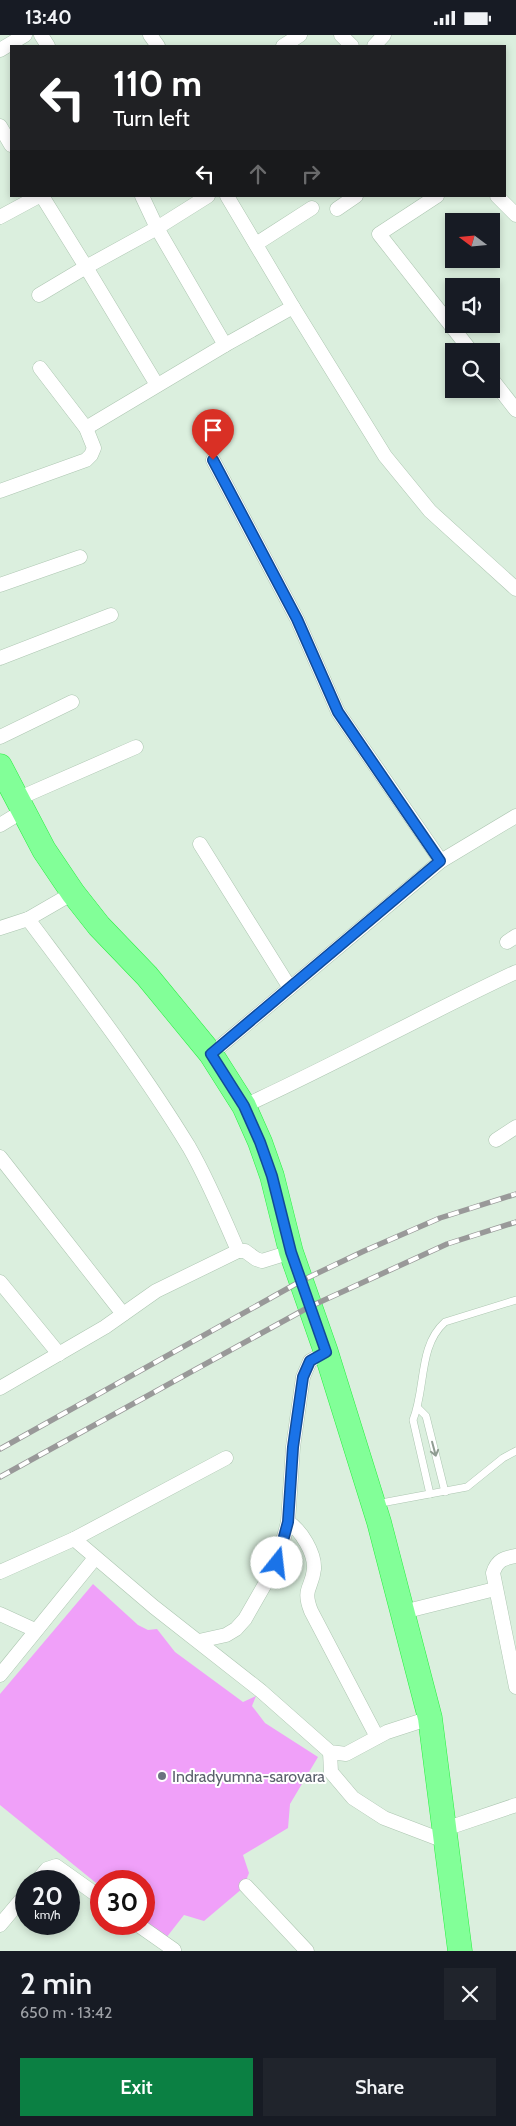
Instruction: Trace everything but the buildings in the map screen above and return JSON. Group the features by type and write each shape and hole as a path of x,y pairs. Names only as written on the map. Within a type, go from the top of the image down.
{"highway":[{"path":"0,766 44,850 72,893 99,926 160,991 211,1054 244,1106 260,1142 272,1176 291,1252 326,1352 374,1504 430,1718 460,1951"}],"street":[{"path":"0,50 25,35"},
{"path":"285,45 300,35"},
{"path":"341,35 351,45"},
{"path":"375,45 384,35"},
{"path":"0,126 10,143"},
{"path":"0,217 38,197"},
{"path":"41,197 86,267 157,385"},
{"path":"142,197 157,228 225,345"},
{"path":"39,295 157,228 206,197"},
{"path":"229,197 293,307 385,456 430,511 516,589"},
{"path":"338,209 355,197"},
{"path":"435,197 379,234 465,343"},
{"path":"498,197 516,215"},
{"path":"256,244 312,208"},
{"path":"86,429 157,385 293,307"},
{"path":"0,491 86,460 94,448 86,429 40,368"},
{"path":"500,390 516,410"},
{"path":"213,460 297,619 338,712 440,861"},
{"path":"0,585 80,557"},
{"path":"0,658 111,615"},
{"path":"0,737 72,702"},
{"path":"0,825 20,805 136,747"},
{"path":"211,1054 440,861 516,816"},
{"path":"200,844 290,988"},
{"path":"0,928 28,919 72,893"},
{"path":"28,919 109,1028 189,1148 215,1197 238,1251"},
{"path":"244,1106 297,1082 407,1025 516,972"},
{"path":"496,1140 516,1127"},
{"path":"0,1157 123,1314"},
{"path":"0,1389 123,1314 156,1291 238,1251 245,1251 262,1261 291,1252"},
{"path":"0,1282 58,1354"},
{"path":"199,1641 226,1635 236,1629 245,1619 277,1563 288,1522 293,1447 303,1377 310,1361 326,1352"},
{"path":"0,1572 74,1539 226,1458"},
{"path":"288,1522 302,1533 313,1560 314,1568 306,1594 309,1606 377,1737"},
{"path":"74,1539 261,1691 330,1752 346,1754 377,1737 430,1718"},
{"path":"516,1556 500,1559 493,1573 495,1589 511,1637 516,1687"},
{"path":"0,1675 95,1558"},
{"path":"402,1612 495,1589"},
{"path":"0,1614 35,1630"},
{"path":"330,1752 331,1772 353,1798 384,1818 446,1836 516,1805"},
{"path":"46,1870 52,1866 56,1866 62,1870"},
{"path":"246,1887 307,1951"},
{"path":"0,1925 15,1907"},
{"path":"153,1935 174,1950"}],"lane":[{"path":"430,1494 413,1420 418,1408 429,1344 436,1330 445,1322 516,1300"},
{"path":"418,1408 426,1416 446,1492"},
{"path":"374,1504 467,1487 516,1451"}],"shaded area":[{"path":"0,35 516,35 516,1951 0,1951"},
{"path":"93,1584 138,1625 148,1630 157,1629 175,1652 243,1702 256,1696 252,1706 265,1723 318,1757 290,1804 288,1828 243,1855 249,1873 243,1888 204,1921 184,1915 166,1938 155,1930 155,1870 90,1870 90,1878 0,1805 0,1694"}],"railway":[{"path":"0,1449 301,1281 440,1218 516,1194"},
{"path":"0,1477 309,1307 447,1244 516,1222"}],"place":[{"name":"Indradyumna-sarovara","path":"162,1776"}],"route":[{"path":"213,460 297,619 338,712 440,861 211,1054 244,1106 260,1142 272,1176 291,1252 326,1352 310,1361 303,1377 293,1447 288,1522 277,1563"}]}
